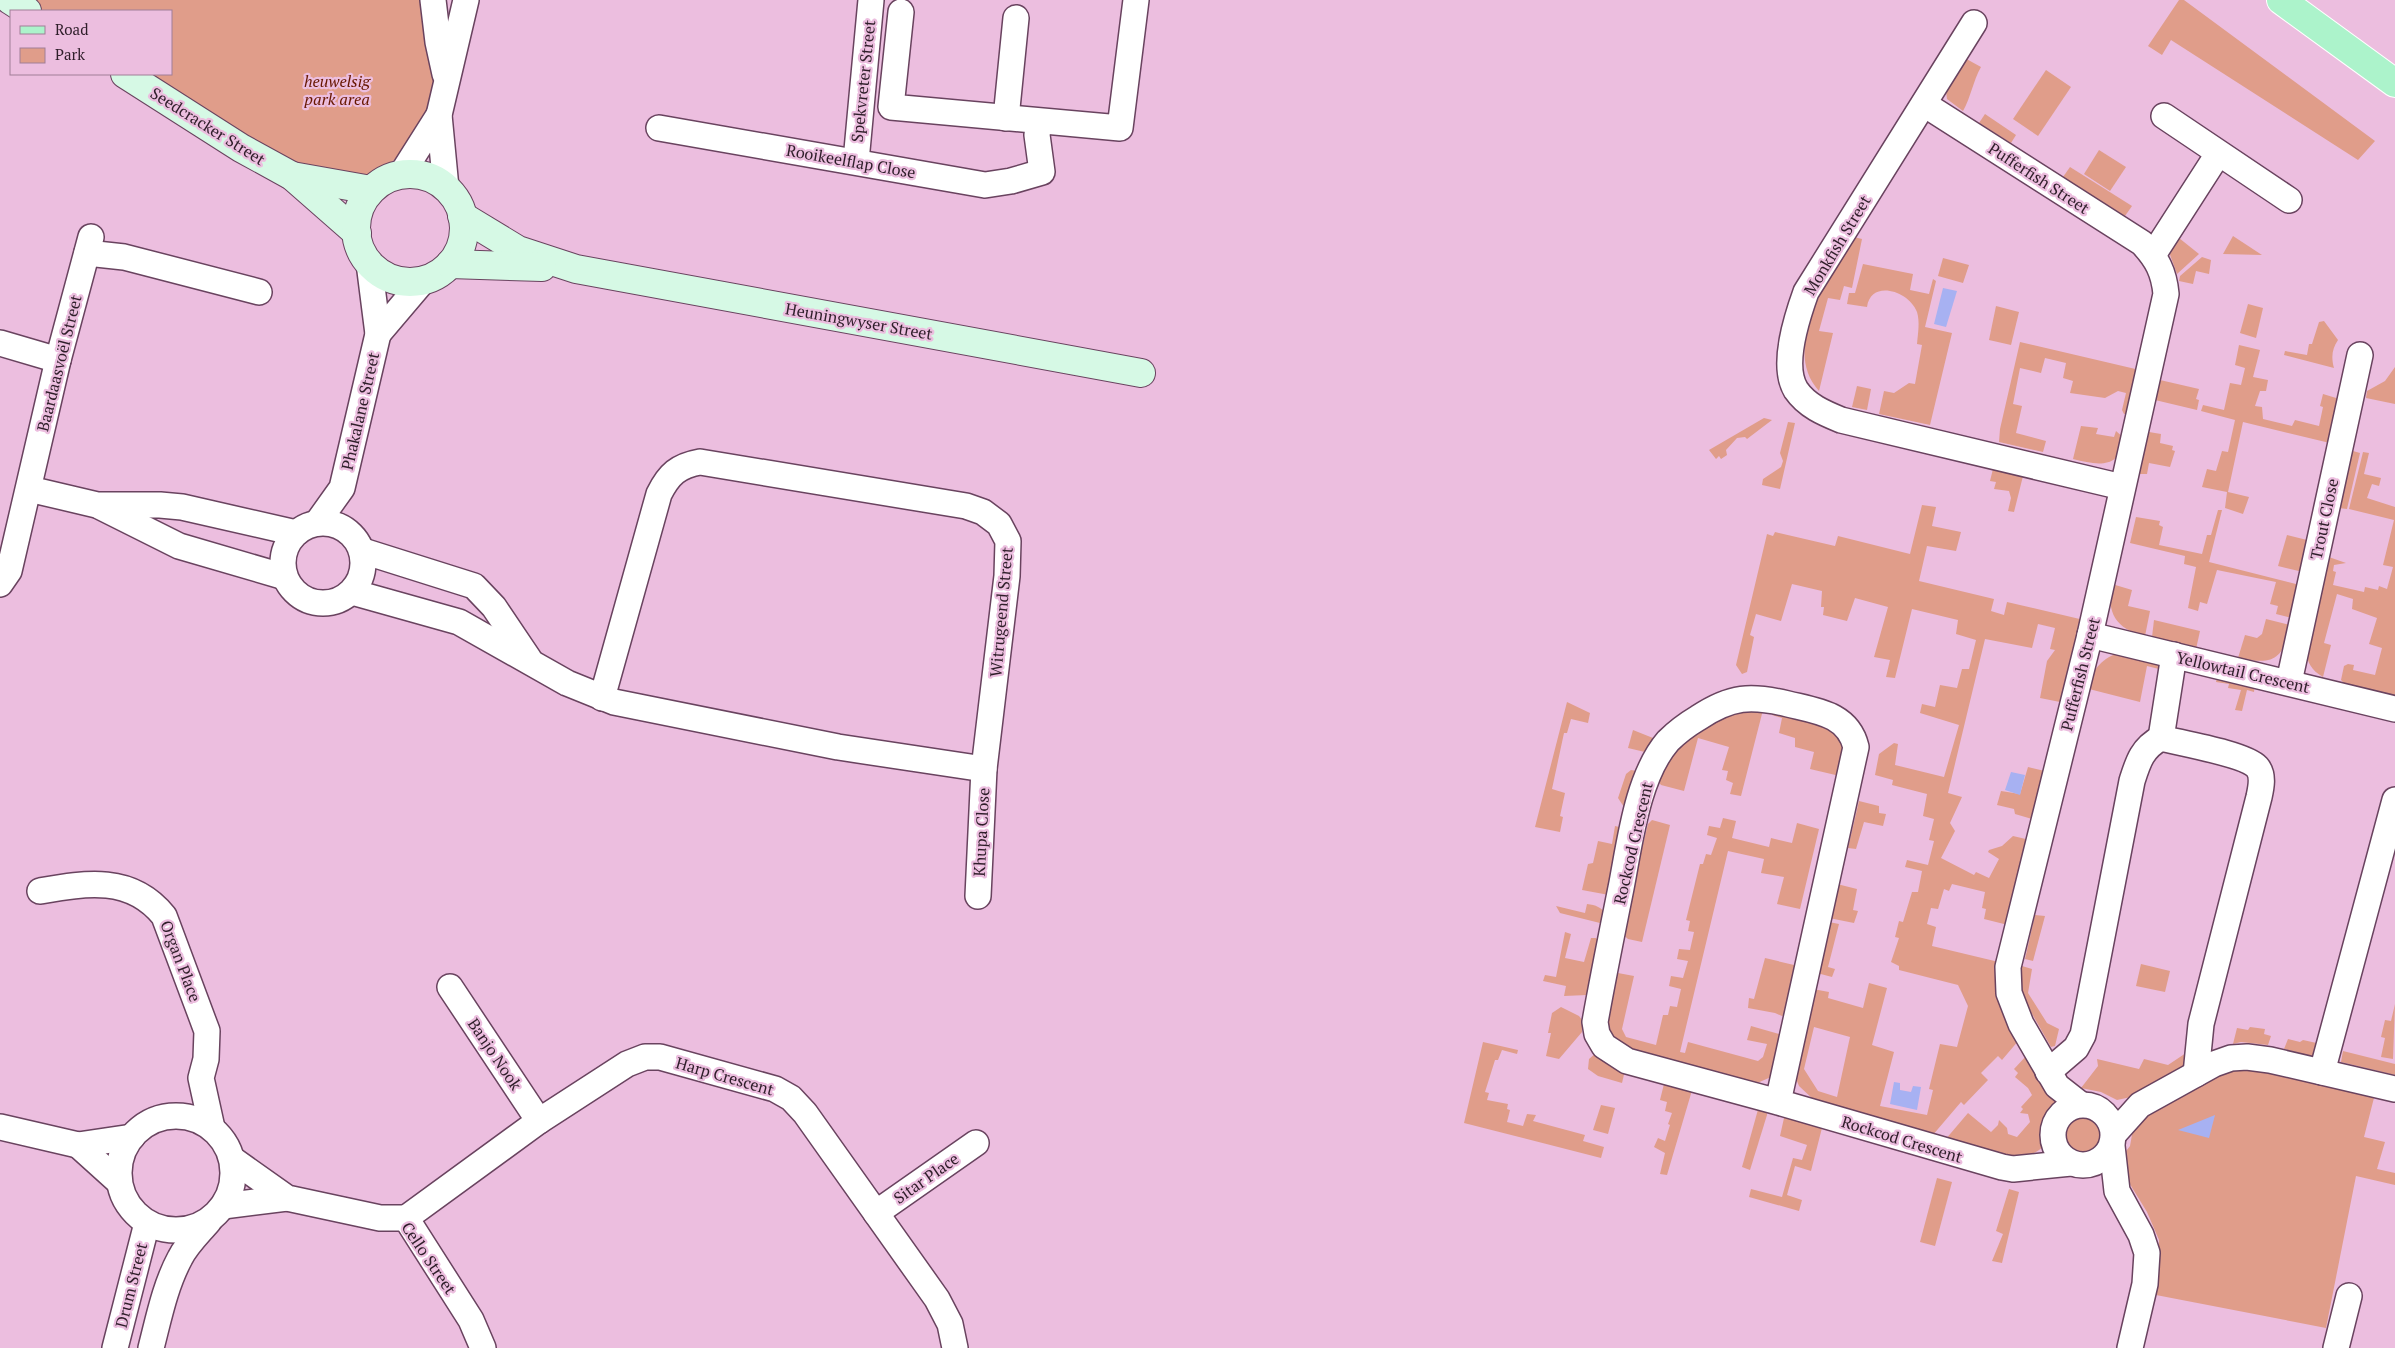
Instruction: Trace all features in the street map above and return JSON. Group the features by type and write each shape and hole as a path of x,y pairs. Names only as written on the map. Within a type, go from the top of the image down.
{"main road":[{"path":"2281,0 2395,83"}],"street":[{"path":"10,0 25,10"},
{"path":"433,0 438,42 446,78"},
{"path":"446,188 439,115 446,78 466,0"},
{"name":"Spekvreter Street","path":"856,161 871,0"},
{"path":"902,12 891,107 1120,128 1136,0"},
{"path":"1006,118 1016,18"},
{"name":"Monkfish Street","path":"1974,23 1806,292 1799,312 1790,357 1791,376 1796,390 1807,402 1822,412 1841,420 2122,487"},
{"name":"Seedcracker Street","path":"127,75 241,148 292,176 357,233"},
{"name":"Pufferfish Street","path":"1924,104 2142,244 2162,268 2166,294 2090,635 2008,967 2007,980 2013,1008 2053,1079 2089,1106 2106,1115 2112,1124 2117,1191 2141,1235 2147,1253 2145,1284 2130,1348"},
{"path":"401,175 439,115"},
{"path":"2164,116 2289,200"},
{"name":"Rooikeelflap Close","path":"659,128 856,161 972,184 999,184 1042,172 1037,135 1039,122"},
{"path":"2153,255 2218,154"},
{"path":"401,175 417,175 434,180 446,188 456,201 462,216 463,233 458,253 450,264 438,274 423,281 407,282 394,280 376,271 364,257 357,233 356,222 360,207 372,190 388,179 401,175"},
{"name":"Seedcracker Street","path":"292,176 372,190"},
{"name":"Heuningwyser Street","path":"462,216 507,244 576,269"},
{"name":"Baardaasvoël Street","path":"0,584 9,571 58,360 89,245 124,257 259,292"},
{"name":"Phakalane Street","path":"306,528 342,488 378,334 369,263"},
{"name":"Heuningwyser Street","path":"450,264 492,264 576,269 1141,373"},
{"name":"Phakalane Street","path":"378,334 423,281"},
{"path":"0,343 58,360"},
{"name":"Trout Close","path":"2289,682 2360,356"},
{"name":"Witrugeend Street","path":"602,698 659,494 666,480 677,469 700,462 966,506 983,512 999,524 1008,541 1007,576 984,769"},
{"name":"Phakalane Street","path":"342,488 359,544"},
{"path":"29,490 97,505 182,507 227,517 306,528 331,522 344,528 359,544 433,574 464,582 482,592 532,663"},
{"path":"97,505 179,546 285,577"},
{"path":"217,558 227,517"},
{"path":"306,528 288,543 284,554 285,577 297,594 315,602 335,602 352,592 363,573 359,544"},
{"path":"425,613 433,574"},
{"path":"352,592 470,626 567,683 602,698 668,714 828,745 984,769"},
{"name":"Yellowtail Crescent","path":"2090,635 2289,682 2395,710"},
{"path":"2161,738 2174,655"},
{"name":"Rockcod Crescent","path":"1778,1102 1856,747 1848,726 1834,717 1760,697 1745,697 1730,700 1685,726 1669,741 1650,770 1634,826 1595,1022 1597,1034 1604,1046 1627,1061 1778,1102 1976,1161 2013,1169 2076,1164"},
{"path":"2053,1079 2076,1048 2083,1035 2132,781 2142,753 2149,744 2161,738 2237,757 2257,767 2261,774 2259,797 2201,1024 2196,1074"},
{"name":"Khupa Close","path":"978,896 984,769"},
{"path":"2322,1072 2395,800"},
{"name":"Organ Place","path":"40,891 97,884 119,887 140,894 155,904 164,916 171,930 207,1031 206,1059 201,1078 212,1128"},
{"name":"Banjo Nook","path":"450,987 540,1121"},
{"name":"Harp Crescent","path":"406,1218 540,1121 627,1064 645,1058 660,1057 775,1090 791,1098 805,1113 940,1305 950,1324 955,1348"},
{"path":"2076,1164 2100,1160 2140,1105 2214,1064 2231,1058 2247,1057 2395,1089"},
{"path":"165,1116 201,1078"},
{"name":"Pufferfish Street","path":"2053,1079 2057,1150 2117,1191"},
{"path":"2028,1167 2056,1130 2067,1109 2089,1106 2140,1105"},
{"path":"151,1348 166,1291 177,1264 217,1212 233,1184 232,1159 221,1136 195,1118 165,1116 153,1120 132,1137 120,1162 119,1182 128,1205 147,1223 159,1228 179,1230 199,1226 217,1212"},
{"path":"0,1127 78,1145 132,1137"},
{"name":"Sitar Place","path":"876,1213 976,1143"},
{"path":"78,1145 119,1182"},
{"name":"Cello Street","path":"232,1159 287,1198 380,1218 406,1218 471,1320 483,1348"},
{"name":"Cello Street","path":"217,1212 287,1198"},
{"name":"Drum Street","path":"115,1348 147,1223"},
{"path":"2336,1348 2349,1296"}],"green space":[{"name":"heuwelsig park area","path":"12,0 435,0 439,115 365,189 309,179 137,75 172,75 172,10 29,10"},
{"path":"2179,0 2184,0 2375,141 2358,160 2171,40 2162,55 2148,46"},
{"path":"1961,56 1981,67 1963,111 1947,99 1946,91"},
{"path":"2046,70 2071,87 2038,136 2013,119"},
{"path":"1985,114 2016,135 2011,143 1979,123"},
{"path":"2099,150 2126,167 2110,191 2084,174"},
{"path":"2070,167 2132,206 2125,216 2063,177"},
{"path":"2233,236 2262,255 2223,254"},
{"path":"1854,237 1862,239 1852,288 1844,286 1840,300 1828,298 1819,331 1833,333 1819,391 1808,374 1804,355 1806,334 1812,312 1822,291 1832,271"},
{"path":"2179,238 2199,254 2177,274 2169,252"},
{"path":"2202,257 2211,260 2209,274 2196,271 2193,284 2179,281 2180,276"},
{"path":"1943,258 1969,265 1963,283 1938,276"},
{"path":"1863,264 1913,274 1910,290 1929,294 1933,279 1936,281 1925,327 1952,333 1930,425 1879,414 1884,391 1894,393 1909,383 1915,384 1922,345 1917,344 1919,324 1917,312 1906,298 1899,294 1890,291 1875,293 1870,298 1867,307 1847,304 1849,293 1855,293"},
{"path":"2248,304 2263,308 2256,338 2240,333"},
{"path":"1996,306 2019,312 2011,345 1989,340"},
{"path":"2324,321 2338,340 2333,353 2334,368 2284,355 2285,351 2307,355 2309,344 2312,344 2319,322"},
{"path":"2020,342 2144,371 2129,414 2124,414 2122,410 2126,393 2118,391 2105,398 2070,393 2073,381 2063,378 2066,363 2045,358 2041,373 2020,368 2013,404 2022,406 2016,433 2046,441 2043,452 1999,442 2000,429"},
{"path":"2239,345 2260,350 2253,377 2268,380 2266,391 2260,391 2255,406 2262,407 2263,419 2292,426 2295,420 2319,426 2323,407 2320,406 2323,394 2346,401 2334,444 2243,422 2228,492 2249,497 2243,514 2225,508 2227,492 2202,487 2207,469 2216,471 2222,451 2228,452 2235,420 2201,411 2203,405 2224,410 2230,383 2241,385 2245,368 2235,365"},
{"path":"2395,367 2395,404 2366,398 2367,391 2385,381"},
{"path":"2160,380 2199,389 2196,399 2199,400 2197,410 2155,400"},
{"path":"1857,386 1871,389 1867,410 1852,407"},
{"path":"1764,418 1772,420 1747,439 1745,437 1737,438 1726,450 1727,455 1721,459 1719,456 1716,459 1709,450"},
{"path":"1788,422 1795,423 1780,489 1762,485 1763,479 1781,467 1783,461 1780,453"},
{"path":"2081,426 2098,428 2096,434 2114,437 2116,431 2125,439 2118,456 2106,463 2090,463 2073,459"},
{"path":"2149,432 2161,434 2160,443 2173,446 2172,450 2175,451 2170,467 2149,463 2147,474 2138,474"},
{"path":"2353,451 2360,453 2347,509 2338,508 2351,453"},
{"path":"2363,452 2369,453 2364,474 2381,478 2379,486 2372,484 2367,498 2395,507 2395,696 2344,683 2341,680 2344,666 2348,664 2354,665 2353,670 2375,675 2382,648 2369,644 2377,618 2352,609 2353,599 2337,594 2324,643 2331,645 2323,677 2311,666 2305,650 2326,556 2346,563 2334,565 2333,571 2336,572 2333,585 2364,592 2365,587 2378,590 2379,586 2387,589 2393,567 2383,565 2394,520 2349,509"},
{"path":"1995,461 2025,468 2014,512 2008,511 2011,498 2009,491 1994,489 1996,482 1990,481"},
{"path":"1922,505 1936,507 1932,526 1961,532 1956,551 1927,546 1919,581 1994,599 1991,611 2004,615 2007,602 2084,620 2066,699 2060,702 2040,698 2047,661 2055,650 2050,649 2055,628 2038,624 2032,648 1985,639 1948,793 1962,797 1950,823 1955,831 1941,858 1974,875 1976,872 1989,878 1999,859 1988,852 1989,850 2002,846 2013,836 2030,840 2012,926 1984,919 1986,909 1982,908 1985,892 1952,884 1949,891 1944,889 1938,909 1931,908 1927,924 1936,927 1932,946 2003,963 2019,1040 2002,1060 1998,1056 1981,1073 1988,1080 1964,1105 1961,1102 1932,1136 1815,1101 1799,1086 1794,1074 1813,989 1829,992 1828,998 1863,1008 1869,983 1887,988 1872,1045 1894,1052 1880,1106 1927,1115 1933,1090 1929,1089 1940,1044 1957,1047 1968,1006 1958,985 1899,970 1899,966 1891,962 1899,938 1895,937 1899,921 1903,922 1912,892 1918,892 1922,871 1905,867 1907,860 1928,865 1934,841 1929,840 1934,819 1923,816 1927,794 1892,785 1893,780 1875,775 1879,754 1894,743 1898,744 1895,765 1944,777 1959,725 1920,713 1922,704 1935,707 1940,685 1957,688 1962,669 1969,669 1976,640 1956,634 1958,620 1912,609 1895,678 1886,677 1890,660 1874,657 1888,607 1855,598 1847,621 1823,615 1824,607 1821,607 1822,591 1792,584 1781,621 1756,614 1750,635 1754,637 1747,672 1742,674 1736,665 1767,534 1773,536 1775,532 1835,546 1838,536 1910,554","holes":["1814,1027 1850,1037 1837,1097 1818,1091 1804,1069"]},
{"path":"2218,510 2222,510 2209,562 2300,585 2292,618 2276,614 2278,606 2270,604 2276,582 2217,570 2207,604 2200,602 2198,611 2188,608 2196,567 2184,564 2185,556 2130,543 2136,517 2160,521 2159,525 2163,527 2159,545 2202,554 2207,535 2211,535"},
{"path":"2287,535 2311,541 2303,572 2278,566"},
{"path":"2112,584 2132,590 2128,606 2150,611 2145,636 2127,629 2115,618 2111,603"},
{"path":"2266,619 2290,625 2280,653 2274,658 2260,661 2238,658 2245,635 2257,638 2262,634"},
{"path":"2154,620 2200,631 2196,649 2152,637"},
{"path":"2122,652 2165,660 2167,671 2147,666 2140,702 2089,689 2092,675 2099,665 2109,657"},
{"path":"2218,672 2255,681 2254,692 2247,690 2242,711 2235,710 2241,690 2228,688 2229,684 2216,682"},
{"path":"1567,702 1590,713 1588,723 1571,719 1567,733 1564,733 1552,789 1565,793 1560,816 1563,817 1560,832 1535,827"},
{"path":"1736,705 1764,706 1741,796 1730,794 1733,783 1726,780 1728,771 1722,770 1729,747 1698,738 1684,791 1661,785 1658,781 1672,755 1680,745 1700,728"},
{"path":"1774,708 1825,718 1845,739 1844,777 1810,769 1814,752 1795,747 1795,738 1779,733 1782,718 1772,715"},
{"path":"1633,730 1658,740 1649,753 1628,748"},
{"path":"2028,767 2049,772 2032,819 2015,814 2014,809 1997,805 2001,791 2020,794"},
{"path":"1631,770 1642,772 1628,809 1624,807 1618,798 1626,774"},
{"path":"1859,801 1879,806 1879,813 1886,814 1883,826 1864,822 1856,849 1848,848"},
{"path":"1723,818 1736,821 1732,838 1769,847 1771,838 1792,843 1797,823 1819,829 1800,909 1777,904 1784,877 1761,873 1764,859 1728,851 1680,1052 1685,1053 1688,1042 1758,1061 1763,1057 1767,1044 1747,1040 1751,1026 1779,1034 1782,1038 1771,1077 1755,1084 1626,1048 1607,1033 1603,1007 1611,975 1618,973 1634,976 1622,1029 1626,1037 1656,1045 1663,1015 1668,1015 1670,1006 1677,1007 1681,989 1669,986 1671,976 1683,978 1688,961 1677,959 1679,949 1690,950 1694,932 1688,931 1690,921 1686,920 1700,864 1703,864 1706,854 1711,855 1717,838 1707,835 1709,826 1720,828"},
{"path":"1652,820 1670,825 1642,942 1628,939 1621,933 1648,824"},
{"path":"1615,826 1627,829 1609,895 1582,890 1588,864 1593,863 1598,841 1612,844"},
{"path":"1837,884 1857,889 1853,910 1858,911 1854,923 1829,918"},
{"path":"1587,904 1603,910 1607,915 1605,920 1600,923 1560,913 1556,906 1585,913"},
{"path":"2035,915 2045,916 2033,961 2025,959"},
{"path":"1829,922 1839,924 1828,967 1835,969 1832,977 1817,973"},
{"path":"1565,932 1571,934 1565,958 1584,962 1591,938 1596,938 1600,945 1587,995 1564,996 1566,986 1543,981 1545,975 1556,977"},
{"path":"1765,958 1794,965 1798,969 1788,1013 1782,1016 1748,1008 1749,998 1754,999"},
{"path":"2141,964 2170,971 2165,992 2136,986"},
{"path":"2022,966 2032,969 2028,993 2047,1023 2059,1029 2055,1046 2051,1047 2019,991"},
{"path":"2395,1004 2393,1059 2381,1057 2385,1038 2381,1037 2385,1020 2391,1021"},
{"path":"1561,1007 1579,1016 1582,1020 1582,1032 1559,1059 1546,1056 1551,1033 1548,1033 1552,1013"},
{"path":"2250,1027 2265,1029 2264,1034 2271,1036 2268,1045 2241,1042 2233,1044 2237,1028 2248,1030"},
{"path":"2288,1039 2321,1044 2315,1057 2284,1049"},
{"path":"1483,1042 1518,1050 1517,1054 1502,1050 1498,1060 1495,1060 1485,1092 1489,1093 1487,1100 1508,1104 1507,1109 1510,1110 1507,1122 1523,1126 1527,1114 1536,1115 1533,1121 1585,1135 1583,1141 1604,1147 1601,1158 1464,1123"},
{"path":"2189,1051 2187,1065 2131,1097 2117,1100 2101,1092 2081,1088 2098,1066 2097,1059 2139,1069 2144,1059 2168,1065"},
{"path":"2343,1051 2395,1064 2395,1075 2341,1062"},
{"path":"1596,1053 1626,1066 1622,1083 1598,1076 1588,1069 1589,1059"},
{"path":"2027,1055 2057,1101 2050,1130 2044,1145 2036,1152 2024,1156 2011,1156 1982,1151 1945,1140 1968,1113 1991,1132 1998,1125 1999,1120 2007,1128 2008,1134 2017,1137 2030,1122 2028,1114 2020,1113 2023,1109 2021,1107 2032,1095 2028,1088 2015,1077 2018,1073 2014,1069"},
{"path":"2240,1063 2376,1090 2364,1137 2385,1142 2377,1169 2395,1173 2395,1185 2356,1176 2326,1328 2156,1295 2159,1240 2147,1212 2120,1168 2123,1155 2130,1146 2133,1129 2137,1120"},
{"path":"1665,1080 1693,1087 1667,1175 1660,1174 1665,1153 1654,1147 1658,1138 1665,1141 1672,1113 1665,1111 1667,1102 1660,1100"},
{"path":"1601,1105 1615,1108 1608,1134 1593,1130"},
{"path":"1759,1106 1766,1107 1767,1115 1750,1170 1742,1167"},
{"path":"1788,1114 1823,1124 1811,1171 1795,1166 1787,1195 1802,1200 1799,1211 1749,1197 1751,1189 1782,1197 1793,1158 1802,1160 1807,1145 1780,1136 1784,1118"},
{"path":"2079,1116 2087,1116 2098,1122 2104,1137 2098,1152 2087,1158 2079,1158 2068,1152 2062,1141 2062,1133 2068,1122"},
{"path":"1937,1178 1952,1182 1935,1246 1920,1242"},
{"path":"2009,1189 2019,1192 2002,1263 1992,1261 2003,1234 1996,1231"}],"water":[{"path":"1943,288 1957,291 1946,327 1934,324"},
{"path":"2011,772 2025,775 2020,795 2005,790"},
{"path":"1894,1082 1900,1083 1900,1090 1911,1092 1913,1086 1921,1087 1917,1110 1890,1104"},
{"path":"2215,1115 2209,1138 2178,1130"}]}
